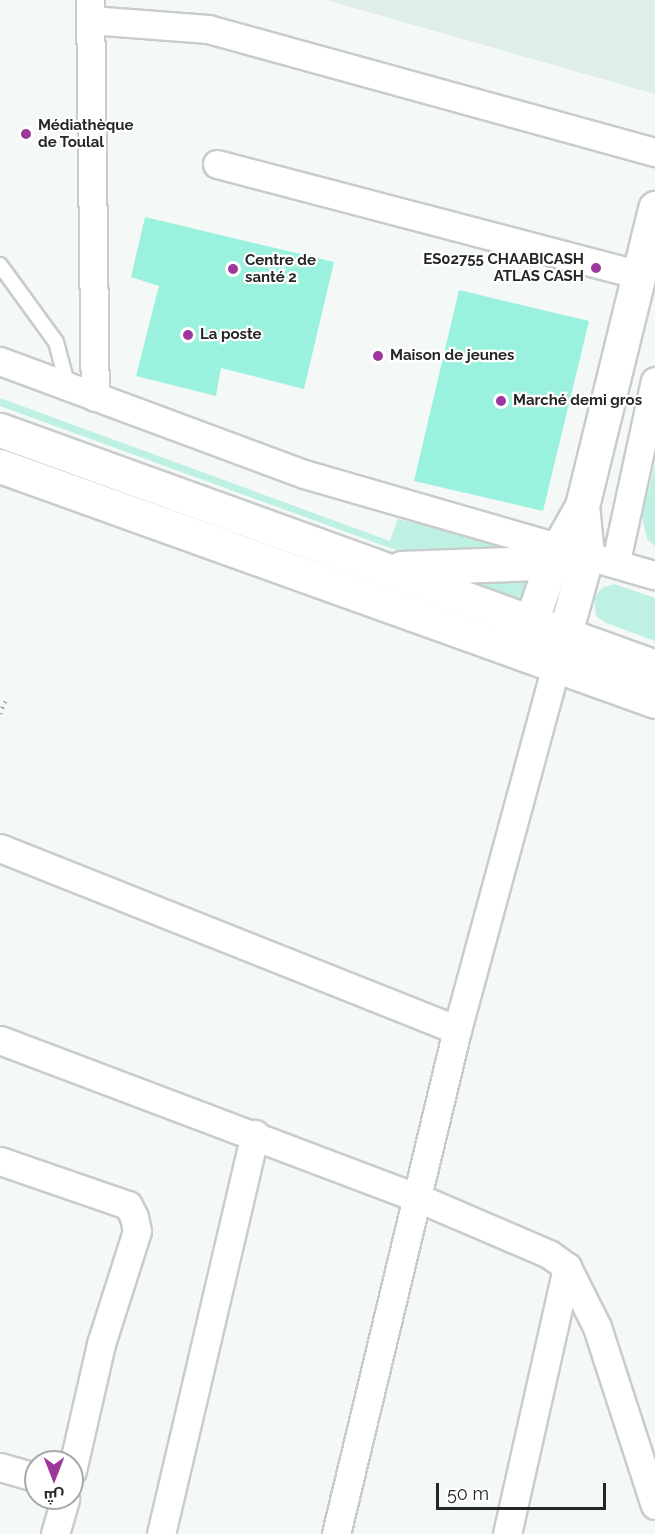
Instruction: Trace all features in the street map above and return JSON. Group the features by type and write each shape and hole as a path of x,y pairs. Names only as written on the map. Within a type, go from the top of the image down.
{"main road":[{"path":"542,660 566,635 579,555 582,506 655,208"},
{"path":"0,430 655,667"},
{"path":"0,466 655,701"},
{"path":"380,568 535,563 579,555"},
{"path":"531,622 579,555"},
{"path":"531,622 542,660"}],"street":[{"path":"95,397 90,10 208,29 655,152"},
{"path":"217,164 639,275"},
{"path":"0,361 304,474 655,575"},
{"path":"617,363 655,377"},
{"path":"579,555 655,381"},
{"path":"336,1534 457,1030 542,660"},
{"path":"0,848 457,1030"},
{"path":"0,1040 255,1134 416,1197 549,1254 567,1267 597,1327 655,1505"},
{"path":"161,1534 255,1134"},
{"path":"0,1161 128,1205 134,1217 137,1231 101,1344 77,1450"},
{"path":"507,1534 567,1267"},
{"path":"0,1467 24,1474"},
{"path":"55,1534 62,1510"}],"lane":[{"path":"0,265 56,342 68,387"}],"path":[{"path":"0,714 6,700"}],"shaded area":[{"path":"326,0 655,0 655,94"}],"green space":[{"path":"0,398 390,541 398,519 529,551 418,555 390,548 0,406"},
{"path":"655,464 655,546 647,539 642,516"},
{"path":"535,572 520,599 454,576"},
{"path":"614,584 655,598 655,641 606,623 596,616 594,598 602,588"}],"building":[{"path":"145,217 334,262 304,389 221,368 216,396 136,376 159,286 131,277"},
{"name":"Marché demi gros","path":"459,290 589,321 543,511 414,481"}],"place":[{"name":"Médiathèque de Toulal","path":"26,134"},
{"name":"ES02755 CHAABICASH ATLAS CASH","path":"596,268"},
{"name":"Centre de santé 2","path":"233,269"},
{"name":"La poste","path":"188,335"},
{"name":"Maison de jeunes","path":"378,356"},
{"name":"Marché demi gros","path":"501,401"}]}
